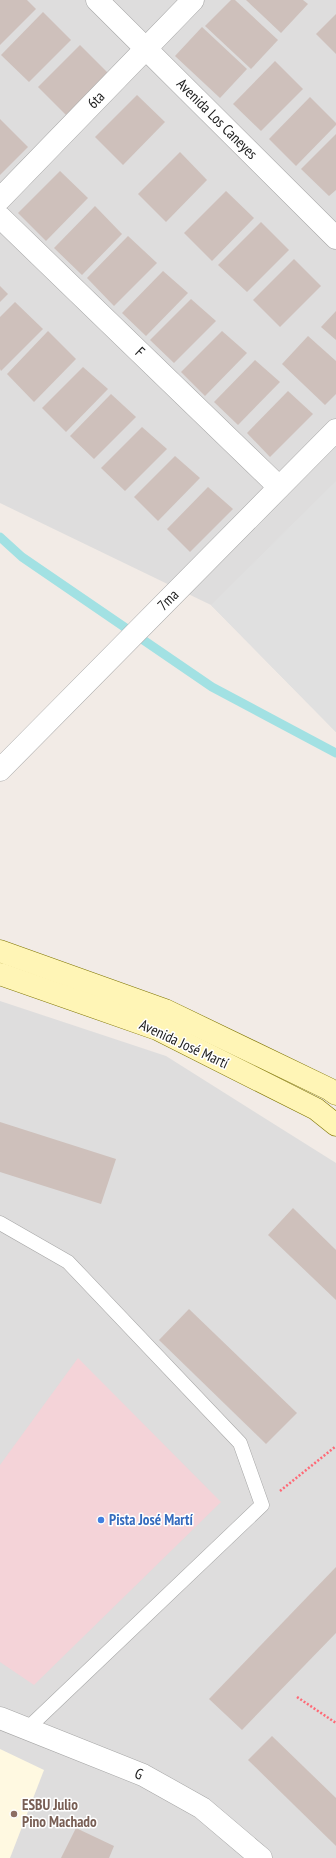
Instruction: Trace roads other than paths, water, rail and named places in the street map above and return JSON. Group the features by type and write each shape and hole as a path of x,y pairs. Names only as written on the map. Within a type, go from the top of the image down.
{"main road":[{"name":"Avenida José Martí","path":"0,951 165,1010 329,1089 336,1094"},
{"name":"Avenida José Martí","path":"0,974 157,1029 316,1109 336,1125"}],"street":[{"name":"Avenida Los Caneyes","path":"97,0 336,238"},
{"name":"6ta","path":"0,199 193,0"},
{"name":"F","path":"0,217 279,487"},
{"name":"7ma","path":"0,770 336,430"},
{"name":"G","path":"0,1718 143,1775 202,1808 261,1858"}],"lane":[{"path":"0,1223 68,1262 240,1443 262,1505 27,1729"}],"waterway":[{"path":"0,537 22,557 212,687 336,753"}],"place":[{"name":"Pista José Martí","path":"101,1520"},
{"name":"ESBU Julio Pino Machado","path":"14,1814"}]}
